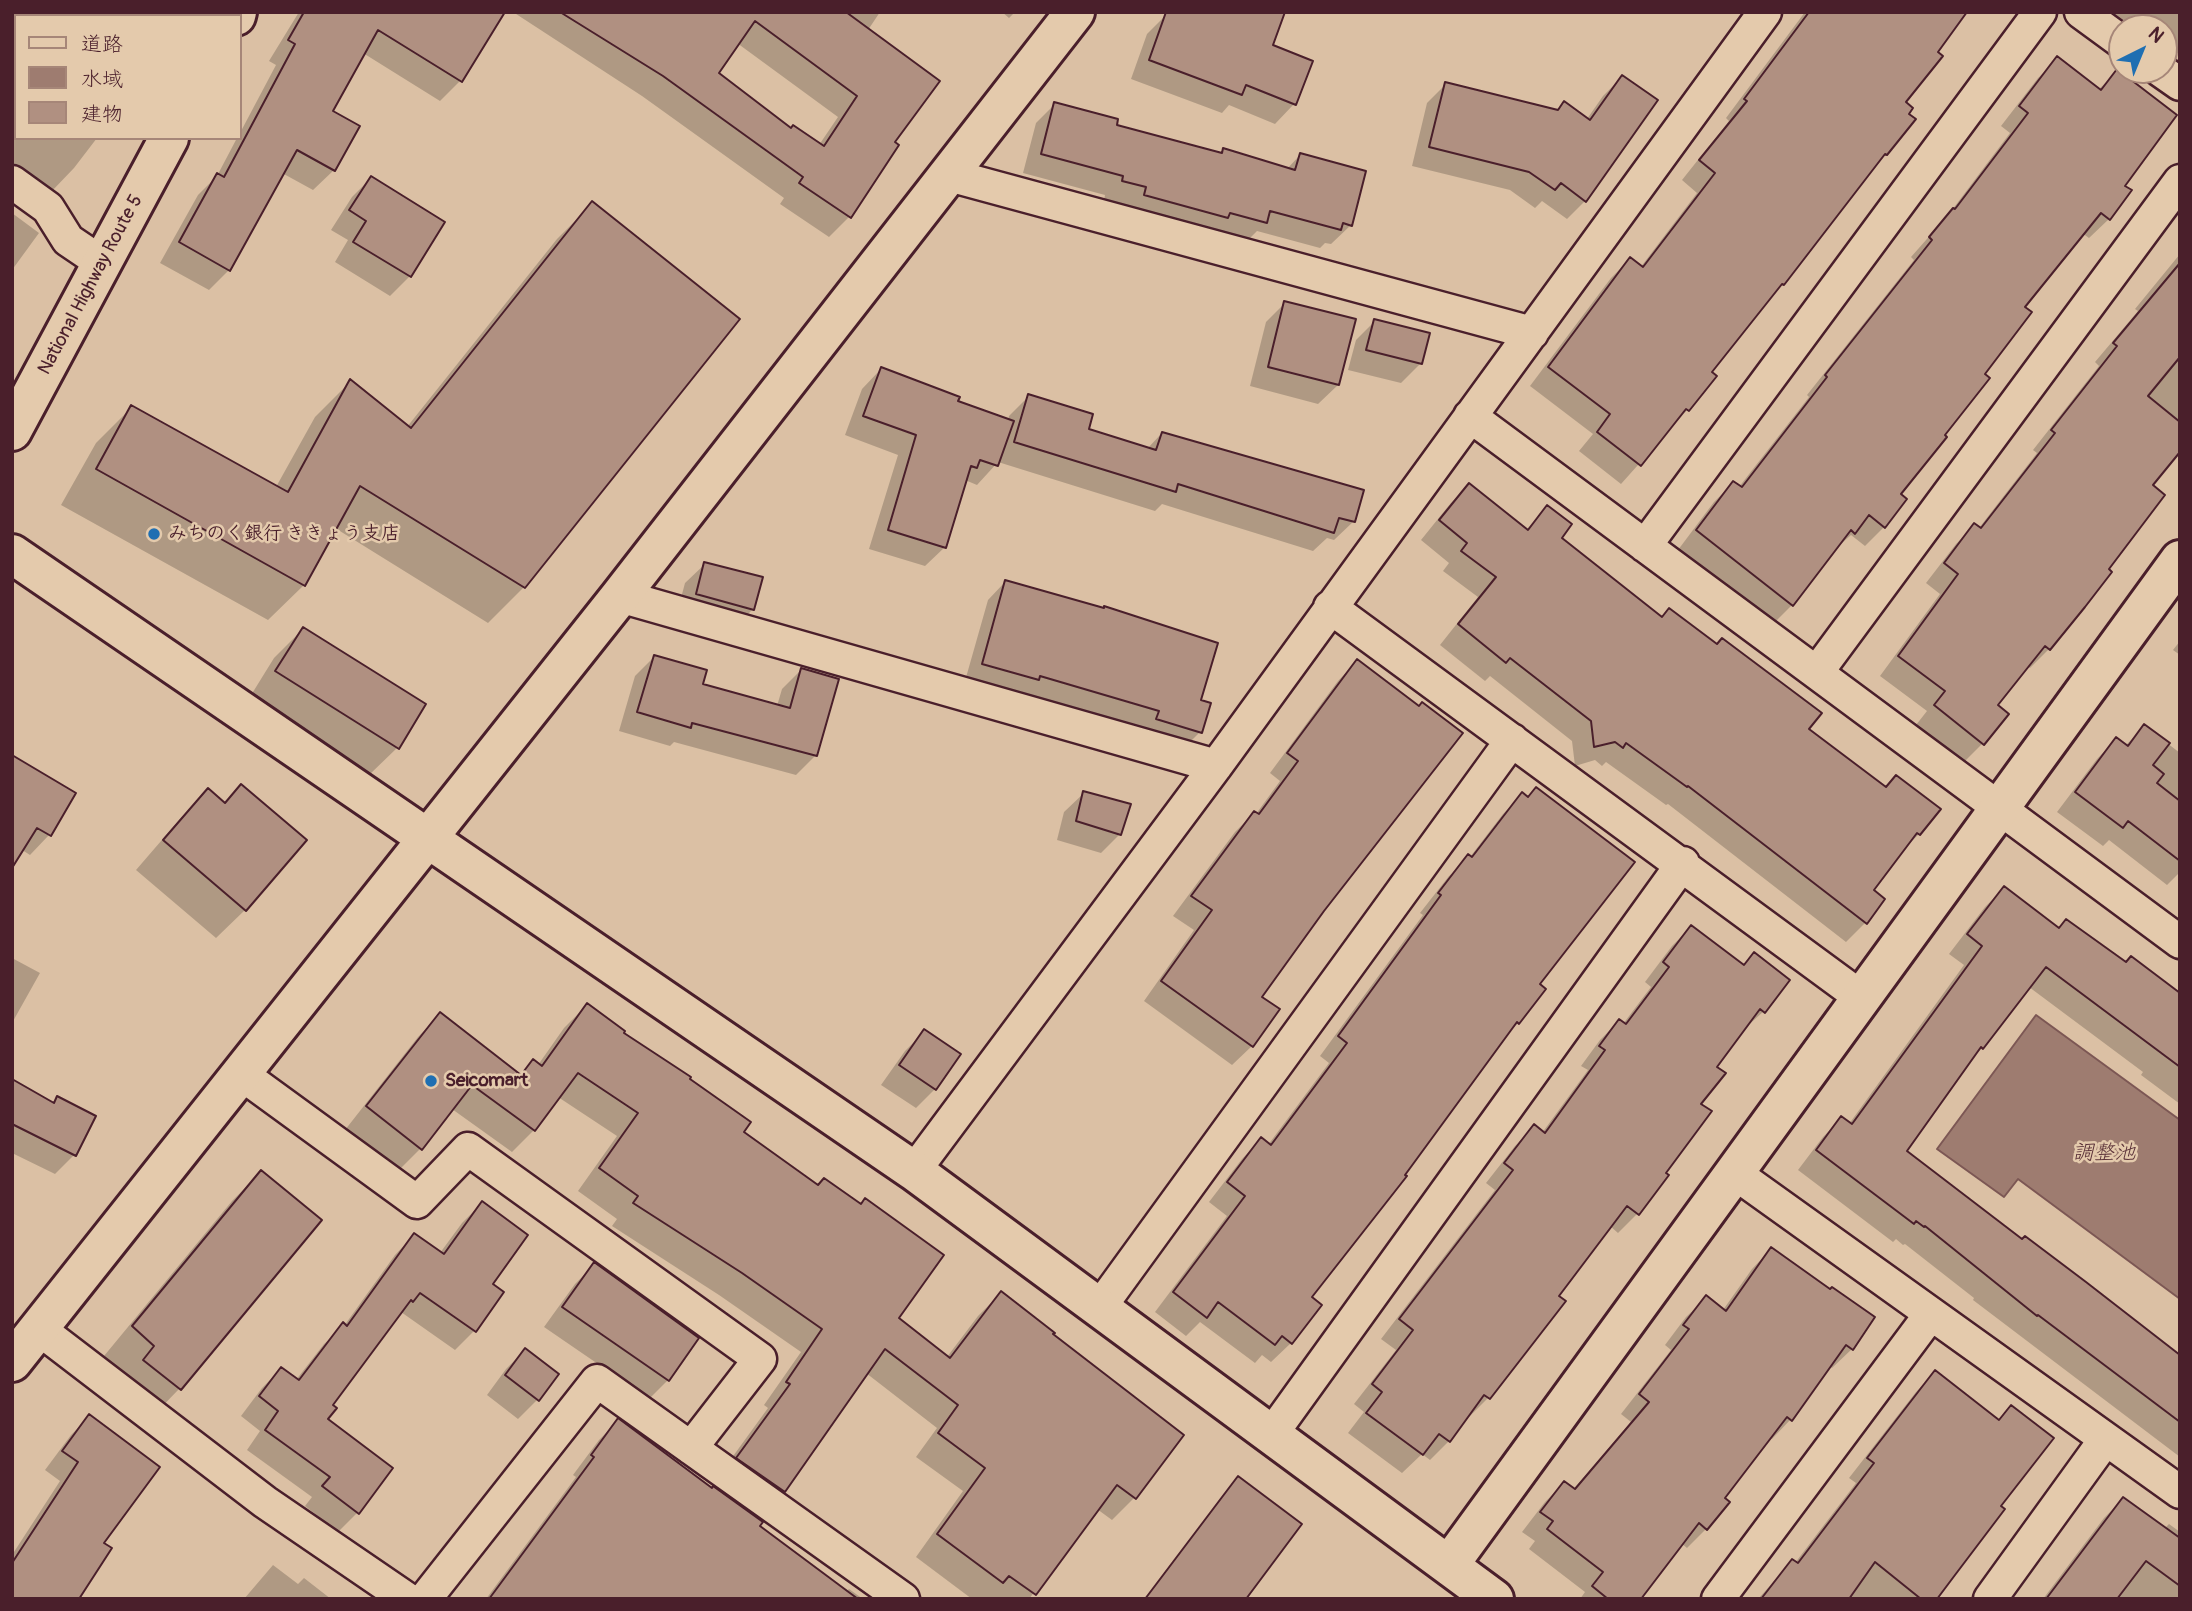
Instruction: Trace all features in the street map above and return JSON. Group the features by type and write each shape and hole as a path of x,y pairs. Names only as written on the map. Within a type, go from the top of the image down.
{"main road":[{"path":"12,1362 620,596 1075,12"},
{"name":"National Highway Route 5","path":"12,431 168,140"},
{"path":"12,554 914,1171 1494,1599"},
{"path":"1449,1565 2180,560"}],"street":[{"path":"914,1171 1216,766 1765,12"},
{"path":"1645,546 2040,12"},
{"path":"2081,12 2108,32"},
{"path":"949,175 1532,332"},
{"path":"1817,672 2180,181"},
{"path":"12,182 47,208 68,240 102,263"},
{"path":"1470,416 2180,942"},
{"path":"620,596 1216,766"},
{"path":"1330,607 1682,863 1862,998"},
{"path":"1100,1307 1512,740"},
{"path":"1272,1434 1682,863"},
{"path":"240,1073 417,1202 468,1149 760,1359 691,1448"},
{"path":"1735,1174 2180,1492"},
{"path":"1718,1599 1930,1315"},
{"path":"39,1329 265,1502 407,1599"},
{"path":"425,1599 597,1381 903,1599"},
{"path":"1990,1599 2105,1440"}],"water":[{"name":"調整池","path":"2036,1015 2180,1120 2180,1299 2018,1179 2004,1197 1937,1149"}],"building":[{"path":"304,12 505,12 462,82 378,30 333,111 360,126 335,171 297,150 230,271 179,242 217,173 224,177 295,44 288,40"},
{"path":"560,12 846,12 940,81 895,142 899,145 851,218 799,183 803,177 663,76","holes":["755,21 857,96 824,146 793,125 791,128 719,73"]},
{"path":"1166,12 1285,12 1273,45 1313,61 1296,105 1246,85 1242,95 1149,60"},
{"path":"1809,12 1967,12 1938,52 1943,56 1906,102 1913,108 1909,114 1916,119 1887,155 1885,154 1784,285 1782,284 1712,372 1717,376 1689,411 1686,409 1641,466 1597,432 1610,414 1548,367 1630,257 1643,267 1715,173 1699,160 1747,101 1744,99"},
{"path":"2057,56 2101,90 2108,81 2108,84 2137,84 2177,115 2125,186 2132,190 2110,220 2101,213 2025,307 2032,312 1985,374 1990,378 1901,494 1907,499 1885,528 1869,515 1855,534 1851,530 1793,606 1696,530 1733,481 1742,487 1827,377 1825,375 1932,240 1929,237 1953,208 1955,209 2028,113 2019,106"},
{"path":"1622,75 1658,100 1586,202 1561,183 1555,190 1529,172 1429,147 1445,82 1558,110 1564,101 1590,120"},
{"path":"1054,102 1118,119 1117,125 1222,153 1223,148 1295,170 1300,153 1366,171 1352,226 1343,223 1341,230 1270,211 1267,223 1230,213 1228,218 1144,195 1146,187 1122,181 1123,176 1041,154"},
{"path":"371,176 445,222 411,277 353,242 366,221 349,210"},
{"path":"592,201 740,319 525,588 360,486 305,586 96,469 131,405 288,492 350,379 411,428"},
{"path":"2180,263 2180,357 2148,396 2180,422 2180,452 2153,485 2165,495 2109,569 2112,572 2085,607 2050,650 2045,646 1998,705 2009,714 1984,745 1934,705 1945,691 1898,656 1958,574 1944,563 1974,523 1981,528 2055,433 2051,430 2117,346 2113,343"},
{"path":"1284,301 1356,319 1339,385 1268,367"},
{"path":"1374,319 1430,333 1422,364 1366,350"},
{"path":"881,367 960,397 958,401 1014,421 998,466 980,460 977,468 971,466 946,548 888,530 916,435 863,416"},
{"path":"1028,394 1093,414 1089,429 1156,450 1162,432 1364,490 1355,522 1339,518 1334,533 1178,484 1176,492 1014,442"},
{"path":"1469,483 1528,530 1547,505 1572,524 1562,538 1662,617 1669,608 1717,644 1722,638 1822,713 1809,729 1886,787 1896,775 1941,809 1920,835 1917,833 1874,890 1885,899 1867,924 1688,786 1626,743 1623,748 1615,742 1594,747 1591,721 1510,658 1506,663 1458,624 1496,577 1461,551 1467,543 1439,520"},
{"path":"704,562 763,577 754,610 696,594"},
{"path":"1005,580 1104,606 1218,643 1201,700 1211,703 1202,733 1156,719 1159,711 1040,676 1039,680 982,664"},
{"path":"303,627 426,704 399,749 275,671"},
{"path":"654,655 707,670 703,684 790,708 801,668 839,679 817,756 692,723 691,728 637,712"},
{"path":"1357,659 1419,706 1422,702 1463,733 1324,911 1262,997 1280,1009 1253,1047 1161,981 1212,910 1191,896 1254,811 1259,814 1298,761 1287,753"},
{"path":"2144,724 2170,743 2153,765 2164,774 2157,783 2180,801 2180,861 2128,821 2123,828 2075,792 2116,737 2128,746"},
{"path":"12,755 76,793 51,836 37,828 12,868"},
{"path":"241,784 307,840 246,911 163,840 208,788 225,803"},
{"path":"1536,787 1635,862 1540,984 1546,989 1519,1024 1517,1022 1405,1175 1407,1176 1312,1297 1322,1305 1292,1344 1282,1336 1275,1345 1218,1302 1207,1318 1173,1292 1245,1196 1227,1182 1261,1137 1271,1145 1347,1043 1338,1036 1468,854 1472,857 1522,792 1528,797"},
{"path":"1083,791 1131,804 1121,835 1076,821"},
{"path":"2004,886 2059,928 2066,919 2126,962 2131,956 2180,993 2180,1067 2046,967 1983,1049 1981,1047 1907,1151 2022,1239 2025,1236 2180,1355 2180,1422 2037,1316 1925,1226 1916,1221 1914,1224 1816,1150 1841,1116 1852,1124 1982,946 1967,934"},
{"path":"1691,925 1744,965 1754,952 1790,980 1765,1013 1760,1009 1717,1067 1726,1073 1701,1104 1712,1111 1639,1215 1627,1206 1559,1296 1566,1301 1490,1399 1484,1395 1450,1442 1439,1434 1423,1455 1366,1413 1382,1392 1372,1384 1413,1330 1399,1319 1513,1170 1504,1163 1534,1124 1545,1133 1605,1050 1599,1046 1619,1019 1626,1024 1669,967 1663,962"},
{"path":"587,1003 625,1031 624,1033 691,1077 690,1079 751,1122 744,1132 818,1185 824,1178 861,1204 865,1198 944,1255 899,1318 950,1358 1001,1291 1184,1435 1136,1499 1117,1485 1036,1595 1009,1576 1003,1583 937,1534 985,1468 938,1433 958,1405 885,1349 785,1492 736,1458 790,1384 786,1382 822,1329 742,1273 633,1203 638,1196 599,1168 638,1113 578,1073 535,1131 472,1085 422,1150 366,1106 440,1012 521,1075 533,1059 542,1066"},
{"path":"924,1029 961,1054 936,1090 899,1065"},
{"path":"12,1079 54,1103 57,1096 96,1116 76,1156 12,1124"},
{"path":"261,1170 322,1220 181,1390 143,1360 154,1346 132,1326"},
{"path":"482,1201 528,1235 493,1284 504,1292 476,1332 420,1293 413,1302 411,1300 333,1405 337,1408 328,1419 393,1468 359,1514 322,1486 330,1477 265,1430 278,1411 259,1396 281,1367 299,1380 343,1322 347,1326 414,1233 444,1254"},
{"path":"1771,1247 1875,1317 1853,1350 1846,1345 1792,1421 1787,1417 1725,1498 1730,1502 1707,1530 1699,1523 1641,1599 1608,1599 1592,1586 1603,1572 1547,1529 1553,1521 1540,1512 1564,1481 1575,1489 1649,1402 1639,1394 1689,1329 1683,1325 1706,1295 1726,1311"},
{"path":"594,1262 699,1338 669,1381 562,1307"},
{"path":"525,1348 559,1374 539,1401 505,1375"},
{"path":"1935,1370 1999,1420 2011,1405 2054,1438 2001,1506 2005,1509 1937,1599 1921,1599 1875,1562 1849,1599 1761,1599 1792,1559 1798,1563 1874,1463 1867,1458"},
{"path":"89,1414 160,1467 104,1543 112,1548 79,1599 12,1599 12,1563 78,1462 62,1451"},
{"path":"618,1418 763,1522 760,1526 858,1599 489,1599 594,1457 591,1455"},
{"path":"1238,1476 1302,1524 1246,1599 1145,1599"},
{"path":"2123,1497 2180,1538 2180,1586 2146,1561 2117,1599 2046,1599"}],"place":[{"name":"みちのく銀行 ききょう支店","path":"154,534"},
{"name":"Seicomart","path":"431,1081"}]}
